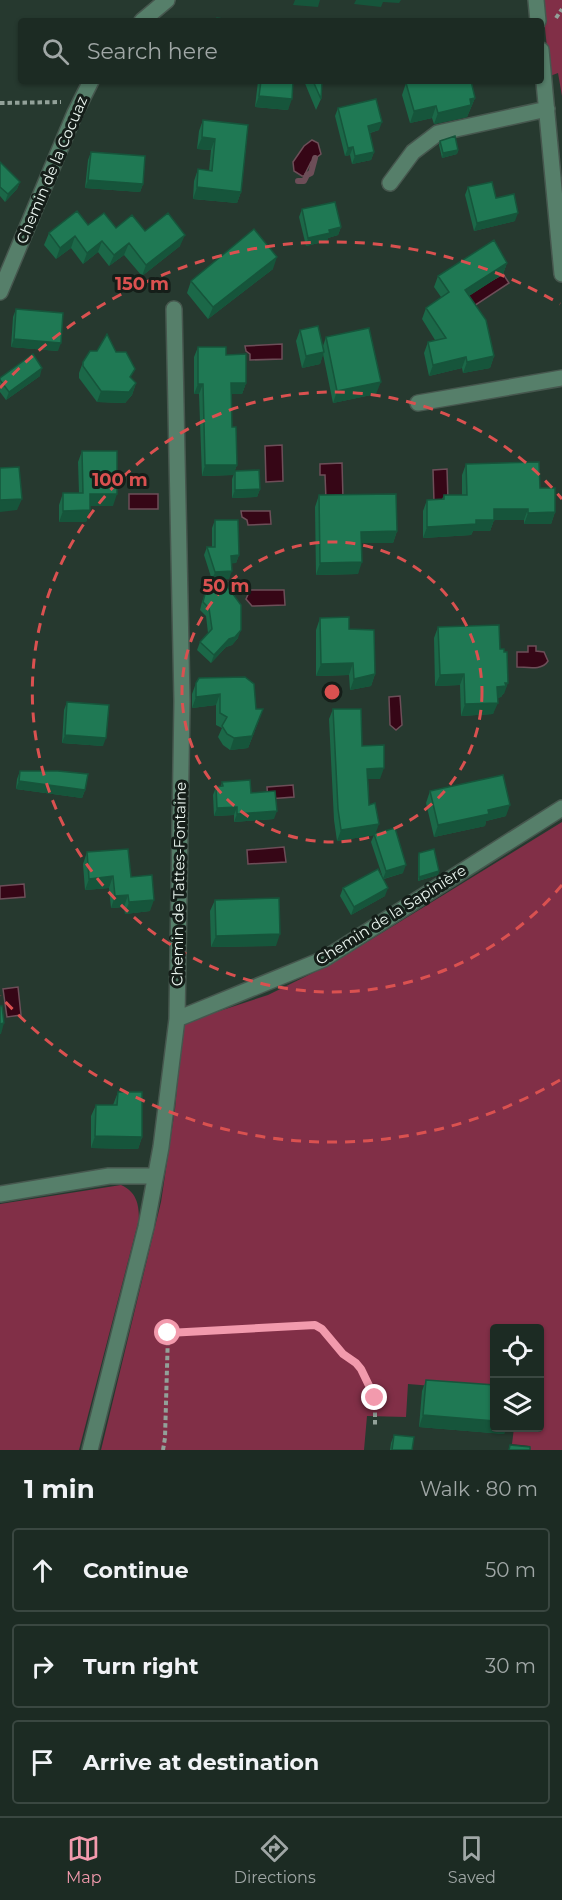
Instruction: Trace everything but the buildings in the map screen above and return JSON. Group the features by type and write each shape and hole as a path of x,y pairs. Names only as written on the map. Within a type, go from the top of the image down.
{"street":[{"path":"146,18 167,0"},
{"path":"536,0 538,18"},
{"path":"544,80 562,274"},
{"name":"Chemin de la Cocuaz","path":"0,292 89,84"},
{"path":"390,183 413,152 438,133 547,109"},
{"name":"Chemin de Tattes-Fontaine","path":"90,1450 146,1227 161,1147 177,1019 182,701 174,309"},
{"path":"418,403 562,378"},
{"name":"Chemin de la Sapinière","path":"177,1019 324,959 562,808"},
{"path":"0,1194 110,1176 154,1176"}],"path":[{"path":"0,103 80,102"},
{"path":"163,1450 168,1333 312,1325 320,1327 343,1354 361,1369 375,1398 375,1426"}],"shaded area":[{"path":"542,0 562,0 562,96 558,73 550,76"},
{"path":"312,140 318,143 321,154 311,162 302,176 294,171 293,162 304,146"},
{"path":"503,274 509,283 474,306 466,294"},
{"path":"282,344 282,359 250,360 250,354 246,351 245,346"},
{"path":"282,445 283,481 266,482 265,446"},
{"path":"342,463 343,499 326,499 325,475 320,475 320,464"},
{"path":"447,469 448,501 434,502 433,470"},
{"path":"129,494 158,494 158,509 129,509"},
{"path":"241,511 270,511 271,524 248,525"},
{"path":"250,590 284,590 285,605 252,606 246,599"},
{"path":"528,646 536,646 536,651 544,652 548,661 534,668 517,667 517,652 528,652"},
{"path":"400,696 402,725 396,730 390,725 389,697"},
{"path":"293,785 294,797 268,799 267,787"},
{"path":"562,822 562,1450 530,1450 530,1446 512,1444 514,1432 544,1432 544,1324 490,1324 490,1391 408,1384 406,1417 367,1416 364,1450 101,1450 161,1202 175,1109 183,1023 268,995 333,963"},
{"path":"284,847 286,862 248,864 247,850"},
{"path":"24,884 25,897 0,899 0,886"},
{"path":"18,987 21,1015 7,1017 3,989"},
{"path":"121,1185 136,1199 139,1219 79,1450 0,1450 0,1204"}],"waterway":[{"path":"298,181 304,181 311,173 315,158"}],"route":[{"path":"168,1333 315,1325 320,1327 343,1354 361,1369 375,1398"}]}
